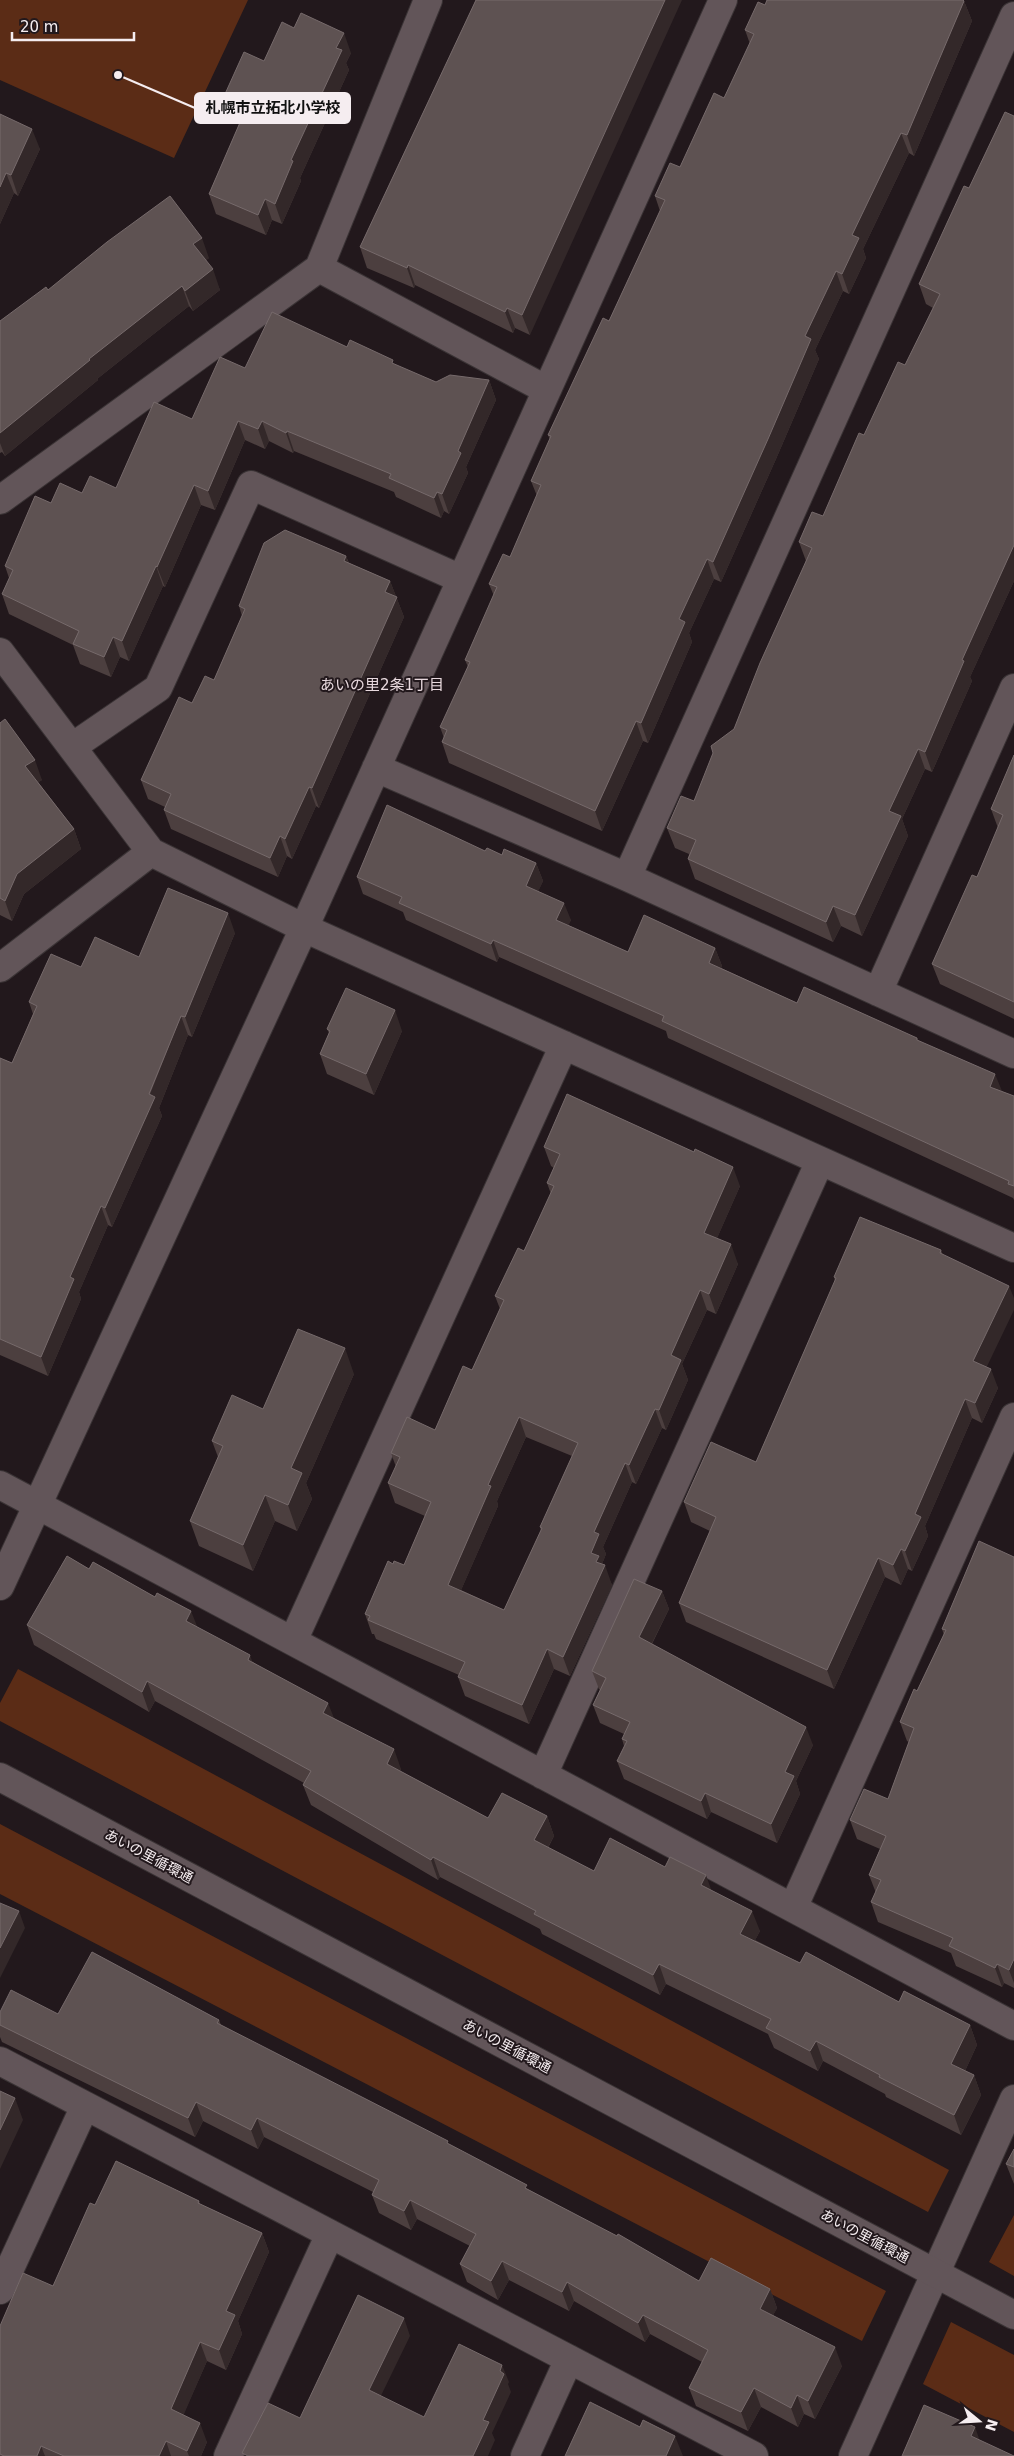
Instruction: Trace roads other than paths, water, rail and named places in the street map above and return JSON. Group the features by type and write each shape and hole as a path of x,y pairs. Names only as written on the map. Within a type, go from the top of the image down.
{"street":[{"path":"0,500 319,268 428,0"},
{"path":"0,1586 304,928 723,0"},
{"path":"627,877 1014,16"},
{"path":"319,268 547,390"},
{"path":"72,747 158,688 251,485 461,579"},
{"path":"0,652 151,852 304,928 1014,1248"},
{"path":"878,992 1014,688"},
{"path":"376,768 627,877 1014,1054"},
{"path":"0,968 151,852"},
{"path":"293,1641 564,1046"},
{"path":"543,1775 820,1161"},
{"path":"793,1908 1014,1417"},
{"path":"0,1485 1014,2026"},
{"name":"あいの里循環通","path":"0,1777 1014,2315"},
{"path":"0,2061 754,2456"},
{"path":"853,2456 1014,2099"},
{"path":"0,2290 85,2106"},
{"path":"228,2456 330,2234"},
{"path":"525,2456 569,2359"}],"place":[{"name":"札幌市立拓北小学校","path":"118,75"}],"district":[{"name":"あいの里2条1丁目","path":"382,685"}]}
